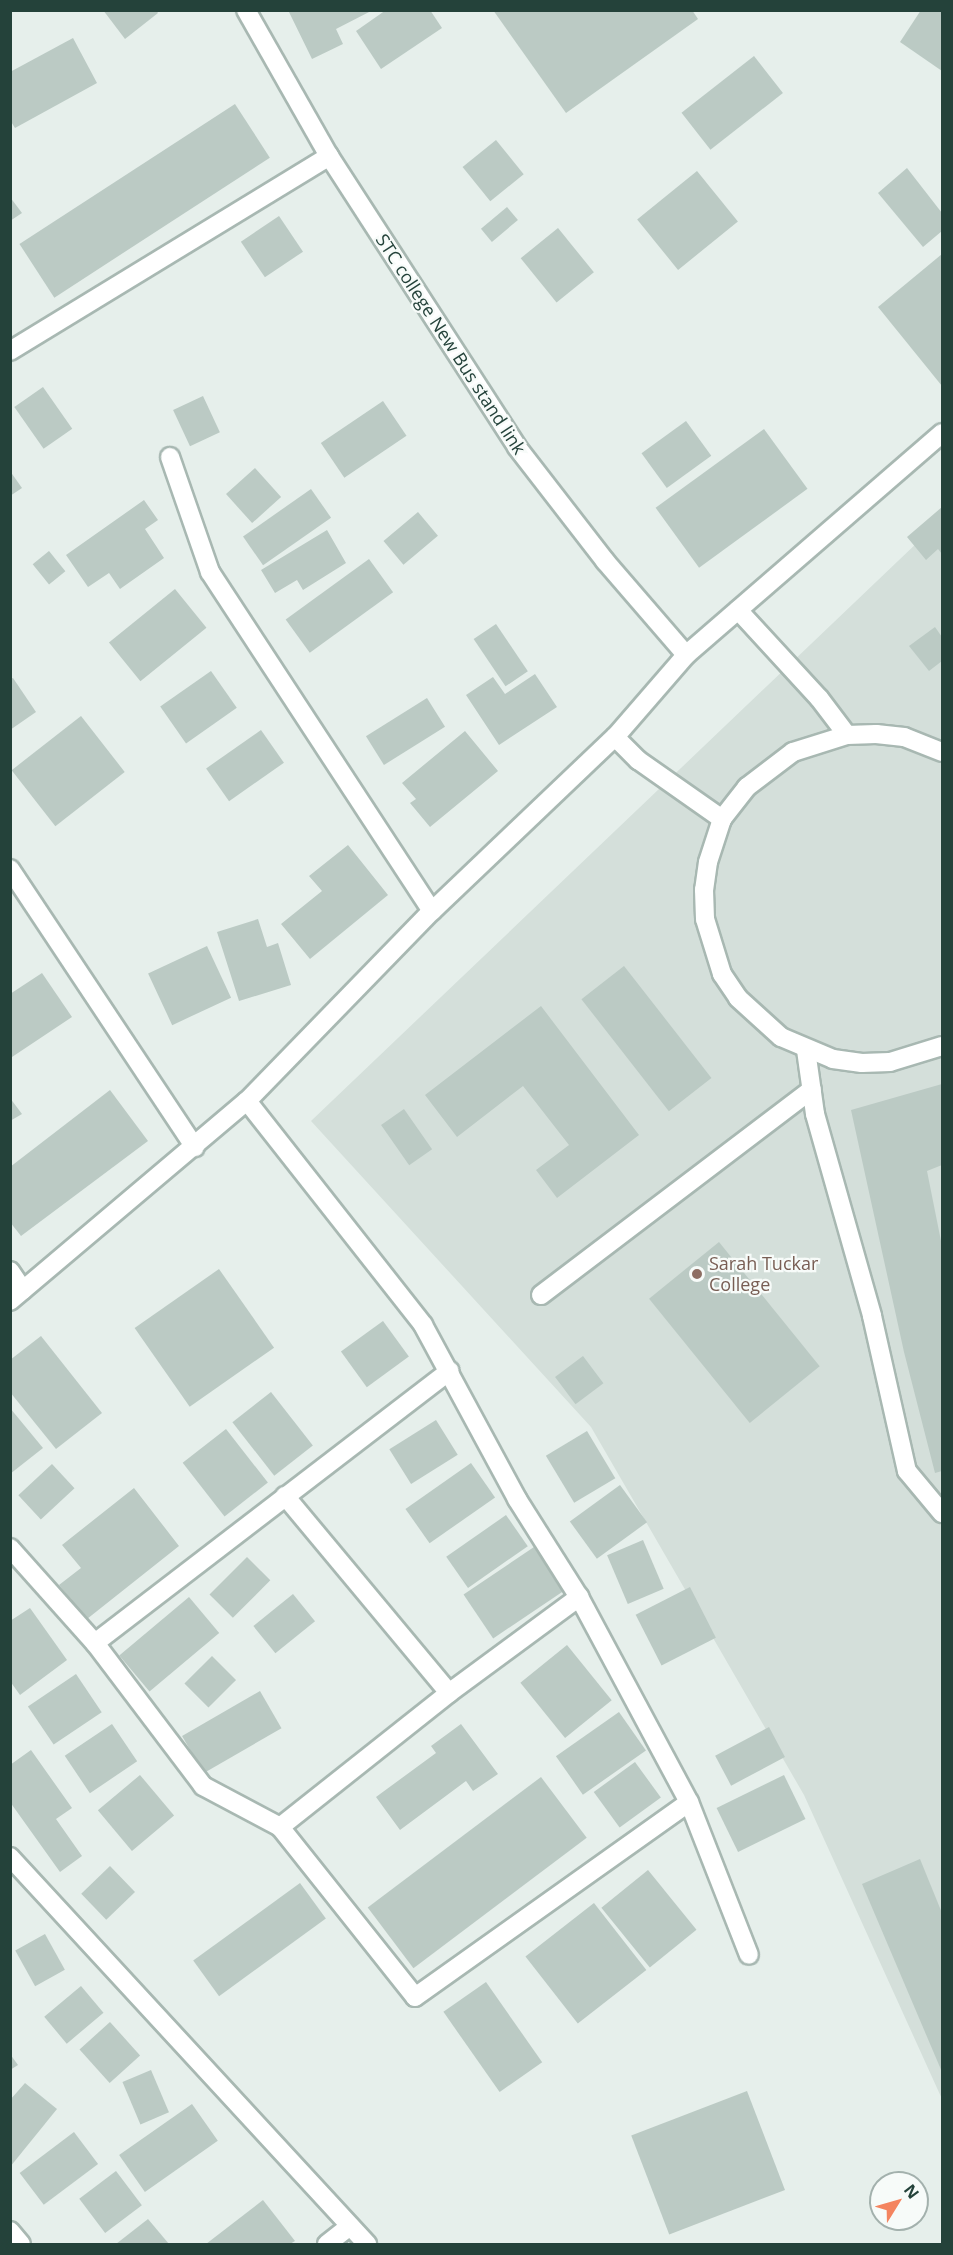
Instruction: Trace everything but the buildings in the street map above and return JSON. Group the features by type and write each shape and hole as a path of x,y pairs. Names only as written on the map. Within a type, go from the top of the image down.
{"street":[{"name":"STC college New Bus stand link","path":"246,10 329,156 517,447 605,561 686,655"},
{"path":"10,351 329,156"},
{"path":"10,1271 17,1295 195,1147 246,1101 432,911 615,736 686,655 942,433"},
{"path":"170,457 210,572 432,911"},
{"path":"738,610 819,698 847,735"},
{"path":"942,752 904,738 847,735 792,752 769,767 722,819 708,862 704,890 712,947 738,998 758,1019 806,1050 862,1063 890,1062 942,1046"},
{"path":"615,736 638,760 722,819"},
{"path":"10,869 195,1147"},
{"path":"806,1050 812,1089 872,1316 907,1472 942,1512"},
{"path":"542,1295 812,1089"},
{"path":"246,1101 423,1325 450,1371 517,1499 579,1597 688,1803 748,1954"},
{"path":"95,1643 450,1371"},
{"path":"285,1496 449,1693"},
{"path":"10,1548 95,1643 203,1786 280,1827 415,1997 688,1803"},
{"path":"280,1827 449,1693 579,1597"},
{"path":"10,1857 366,2244"},
{"path":"327,2244 350,2226"},
{"path":"10,2231 21,2244"}],"shaded area":[{"name":"Sarah Tuckar College","path":"942,519 942,2099 804,1795 591,1427 311,1121"}],"place":[{"name":"Sarah Tuckar College","path":"697,1274"}]}
